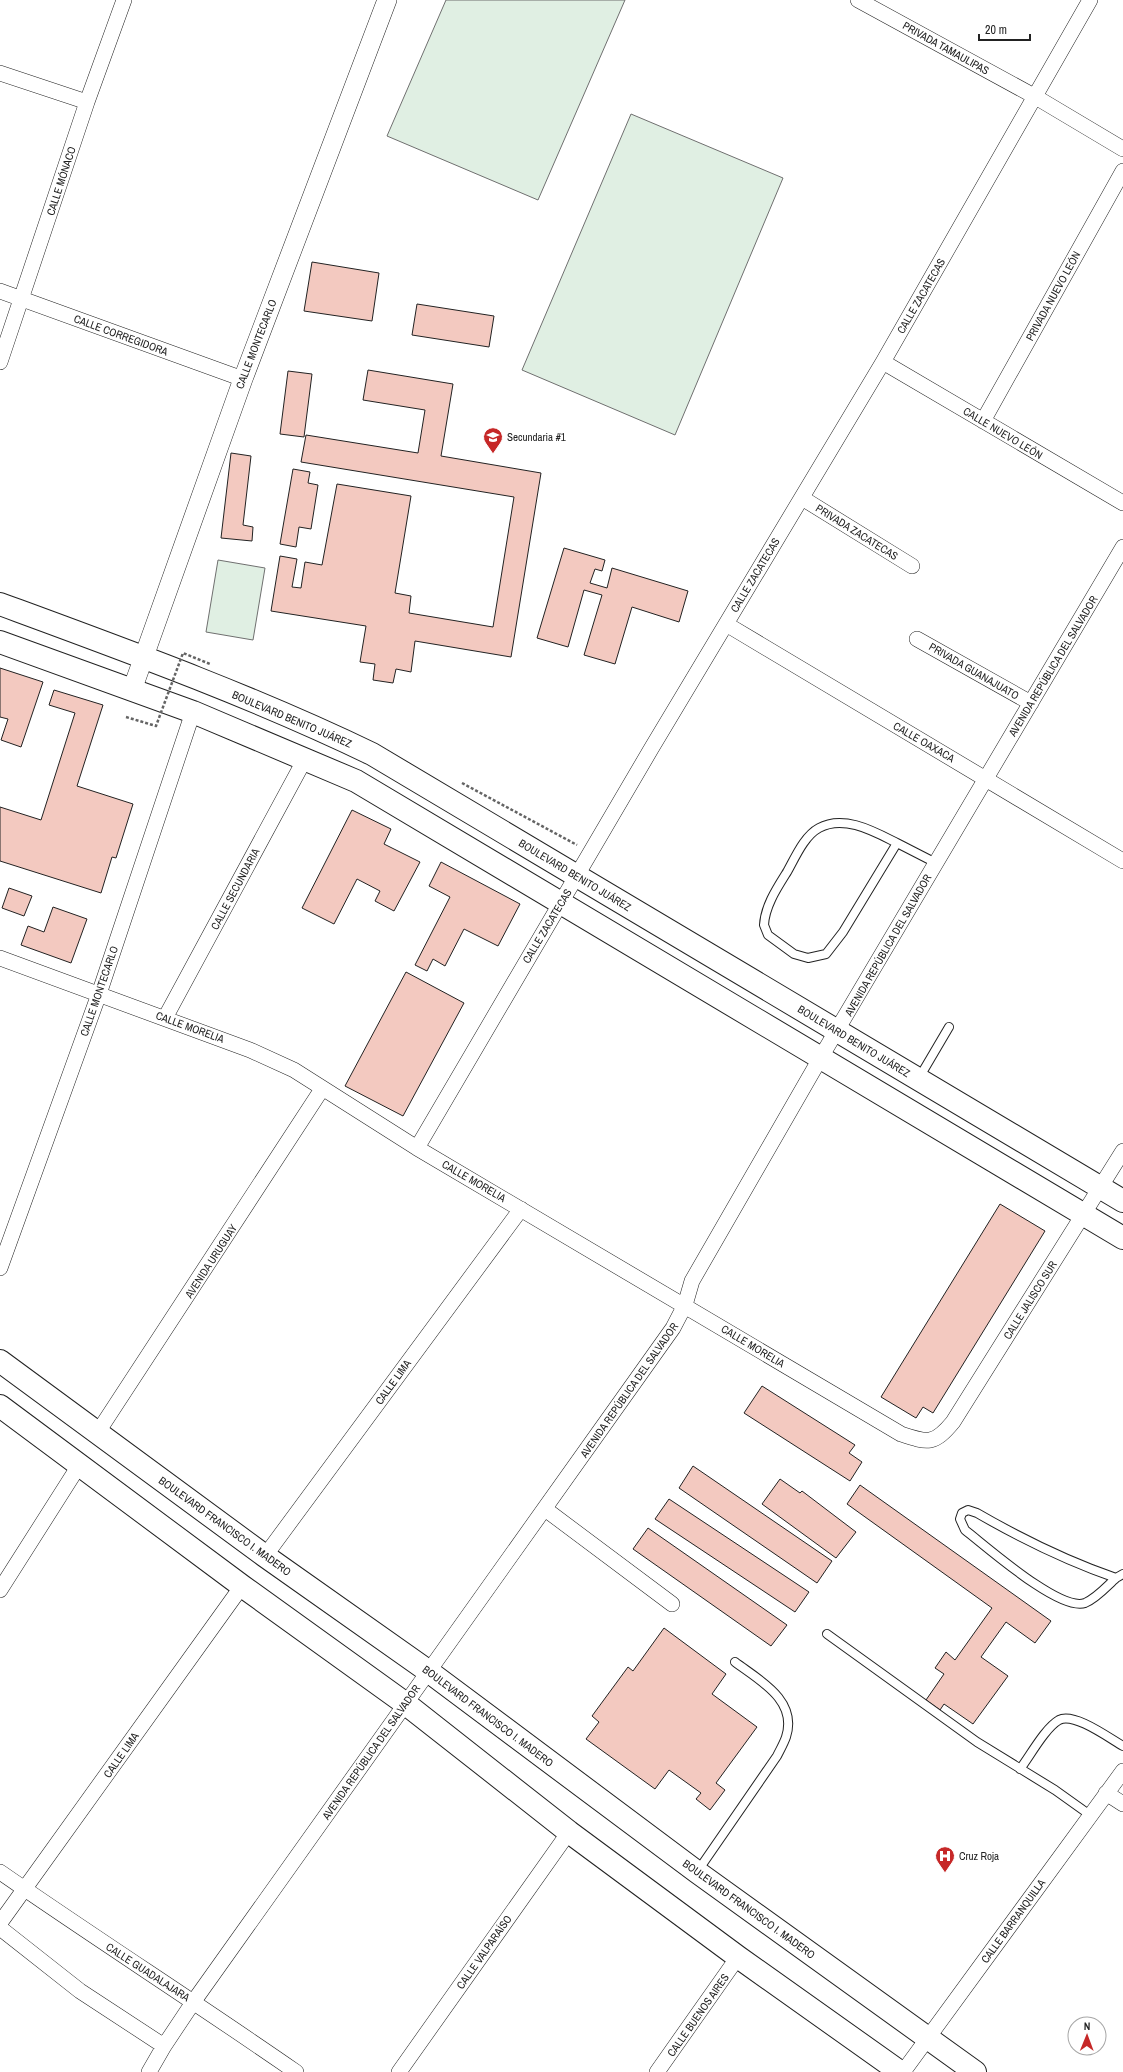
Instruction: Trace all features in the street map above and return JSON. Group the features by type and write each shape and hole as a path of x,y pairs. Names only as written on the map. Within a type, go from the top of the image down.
{"main road":[{"name":"BOULEVARD BENITO JUÁREZ","path":"0,604 145,657 307,722 372,754 1123,1201"},
{"path":"0,642 193,712 356,781 1123,1238"},
{"name":"BOULEVARD FRANCISCO I. MADERO","path":"0,1361 265,1556 428,1671 697,1872 975,2072"},
{"path":"0,1406 80,1464 242,1586 406,1704 569,1832 738,1957 902,2072"}],"street":[{"name":"CALLE MÓNACO","path":"0,362 87,102 124,0"},
{"name":"CALLE MONTECARLO","path":"132,690 243,378 387,0"},
{"name":"PRIVADA TAMAULIPAS","path":"858,0 1034,96 1123,149"},
{"name":"CALLE ZACATECAS","path":"417,1148 561,902 883,362 1090,0"},
{"path":"0,73 87,102"},
{"name":"PRIVADA NUEVO LEÓN","path":"983,421 1123,171"},
{"name":"CALLE CORREGIDORA","path":"0,291 243,378"},
{"name":"CALLE NUEVO LEÓN","path":"883,362 1123,503"},
{"name":"PRIVADA ZACATECAS","path":"802,498 912,566"},
{"name":"AVENIDA REPÚBLICA DEL SALVADOR","path":"149,2072 164,2046 194,2001 428,1671 656,1354 685,1305 692,1280 821,1057 1123,547"},
{"name":"CALLE OAXACA","path":"726,624 1123,861"},
{"name":"PRIVADA GUANAJUATO","path":"917,639 1031,703"},
{"name":"CALLE MONTECARLO","path":"0,1268 99,994 193,712"},
{"name":"CALLE SECUNDARIA","path":"165,1018 305,759"},
{"name":"CALLE MORELIA","path":"0,958 250,1050 294,1070 417,1148 901,1434 918,1440 930,1440"},
{"name":"AVENIDA URUGUAY","path":"98,1432 322,1089"},
{"name":"CALLE JALISCO SUR","path":"930,1440 941,1436 953,1422 1082,1214 1123,1151"},
{"name":"CALLE LIMA","path":"265,1556 521,1209"},
{"path":"0,1590 80,1464"},
{"path":"545,1509 672,1604"},
{"name":"CALLE LIMA","path":"0,1923 26,1890 242,1586"},
{"name":"CALLE BARRANQUILLA","path":"902,2072 929,2039 1123,1771"},
{"path":"1106,1793 1123,1804"},
{"name":"CALLE VALPARAÍSO","path":"399,2072 569,1832"},
{"name":"CALLE GUADALAJARA","path":"0,1872 119,1954 194,2001 296,2072"},
{"path":"0,1928 80,1991 164,2046"},
{"name":"CALLE BUENOS AIRES","path":"657,2072 738,1957"}],"lane":[{"path":"897,843 843,932 826,954 808,958 794,954 768,934 764,925 769,904 804,843 819,828 835,823 849,824 865,828 897,843 936,863"},
{"path":"918,1079 949,1027"},
{"path":"968,1510 977,1513 1050,1553 1120,1576 1098,1595 1085,1603 1075,1604 1060,1599 1037,1584 965,1530 960,1519 962,1513 968,1510"},
{"path":"827,1634 977,1742 1055,1790 1090,1815"},
{"path":"697,1872 777,1756 786,1737 788,1711 776,1693 735,1662"},
{"path":"1020,1769 1049,1729 1060,1720 1072,1719 1083,1723 1123,1746"}],"path":[{"path":"126,717 156,726 183,653 210,664"}],"green space":[{"path":"446,0 625,0 538,200 387,136"},
{"path":"631,114 783,178 675,435 522,370"},
{"path":"218,560 265,568 253,640 206,632"}],"building":[{"path":"312,262 379,273 372,321 304,311"},
{"path":"417,304 494,316 489,347 412,335"},
{"path":"368,370 453,384 441,456 541,473 511,657 415,641 411,672 396,669 393,683 373,680 375,664 360,662 366,626 271,611 280,556 297,559 292,587 301,588 305,562 322,565 337,484 411,496 395,593 411,596 409,613 493,627 514,497 301,462 306,435 418,453 425,410 363,400"},
{"path":"288,371 312,374 304,437 280,434"},
{"path":"231,453 251,456 243,525 253,527 252,541 221,538"},
{"path":"293,469 310,472 308,483 318,485 311,529 299,527 296,547 280,544"},
{"path":"564,548 605,560 602,571 595,569 590,583 607,588 612,568 688,591 679,622 632,607 615,664 584,655 602,595 584,590 568,647 537,638"},
{"path":"0,668 43,682 21,747 1,740 8,719 0,717"},
{"path":"54,690 103,705 77,786 133,804 116,858 112,857 101,893 0,861 0,807 41,820 75,713 49,705"},
{"path":"352,810 391,829 384,844 420,862 394,911 375,901 380,891 357,879 334,924 302,908"},
{"path":"441,862 520,904 498,946 464,929 445,966 433,959 427,971 415,965 450,897 429,886"},
{"path":"9,888 32,896 24,916 2,908"},
{"path":"53,907 87,919 71,963 21,945 28,926 44,932"},
{"path":"406,972 464,1003 403,1116 345,1086"},
{"path":"1000,1204 1045,1231 933,1413 923,1407 916,1418 881,1397"},
{"path":"762,1386 855,1445 849,1453 862,1462 850,1481 744,1413"},
{"path":"693,1466 832,1561 817,1583 679,1488"},
{"path":"780,1479 800,1493 802,1491 856,1532 836,1558 762,1504"},
{"path":"860,1485 1051,1621 1035,1643 1006,1622 981,1657 1008,1676 973,1724 944,1704 940,1710 926,1700 944,1674 935,1668 946,1652 955,1660 992,1608 847,1504"},
{"path":"669,1499 809,1592 795,1612 655,1519"},
{"path":"648,1528 787,1625 771,1646 633,1549"},
{"path":"664,1628 726,1674 712,1694 757,1727 716,1783 725,1790 710,1810 696,1799 701,1793 669,1770 655,1789 586,1739 599,1722 592,1716 628,1667 633,1671"}],"place":[{"name":"Secundaria #1","path":"493,454"},
{"name":"Cruz Roja","path":"945,1873"}]}
